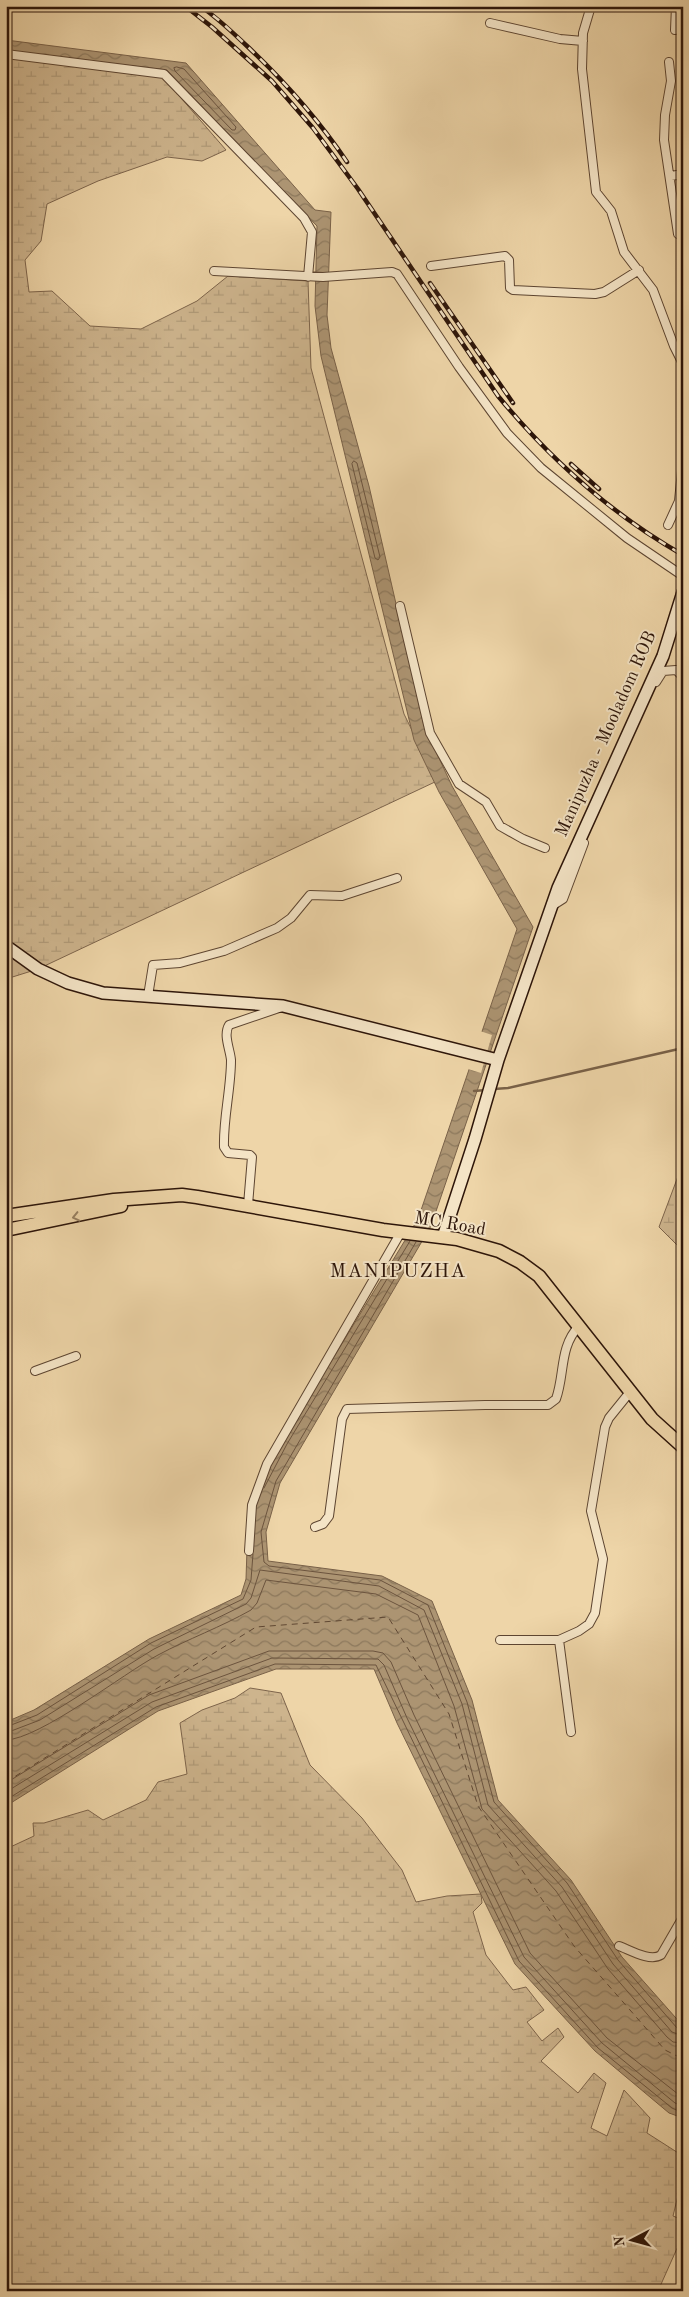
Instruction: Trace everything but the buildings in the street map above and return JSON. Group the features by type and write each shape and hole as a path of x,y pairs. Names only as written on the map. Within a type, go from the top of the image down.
{"highway":[{"name":"MC Road","path":"6,1230 81,1216 157,1197"},
{"name":"MC Road","path":"6,1216 96,1202 157,1197 197,1197 408,1233 442,1237 499,1251 520,1262 539,1276 652,1419 683,1447"}],"main road":[{"name":"Manipuzha - Mooladom ROB","path":"442,1237 498,1060 558,888 655,675 683,592"},
{"path":"6,946 38,969 68,983 103,993 283,1006 498,1060"}],"street":[{"path":"591,6 583,41 582,69 596,192 611,211 622,248 657,298 674,346 683,364"},
{"path":"674,30 676,6"},
{"path":"490,23 560,39 583,41"},
{"path":"6,54 164,74 304,218 312,232 309,277"},
{"path":"669,62 671,81 664,129 665,149 671,176 678,234"},
{"path":"671,176 683,174"},
{"path":"431,266 505,256 509,260 510,288 513,290 595,294 604,292 639,270"},
{"path":"214,271 309,277 392,272 399,275 459,367 507,433 541,468 627,538 683,576"},
{"path":"668,525 679,501 683,460"},
{"path":"400,606 430,732 459,784 486,802 500,826 522,839 545,848"},
{"path":"552,906 562,899 587,835 659,676 663,671 672,670 679,672 683,677"},
{"path":"148,996 152,965 180,963 224,951 277,928 291,918 310,895 342,896 397,878"},
{"path":"248,1205 252,1157 250,1155 228,1153 224,1147 231,1074 227,1029 233,1024 283,1006"},
{"path":"249,1551 252,1505 267,1464 408,1233"},
{"path":"315,1526 323,1524 329,1516 342,1419 347,1409 548,1405 556,1399 570,1335 579,1326"},
{"path":"35,1371 76,1356"},
{"path":"500,1640 559,1640 589,1624 595,1613 603,1559 600,1542 591,1517 593,1493 605,1427 609,1418 630,1392"},
{"path":"559,1640 571,1732"},
{"path":"619,1946 649,1957 658,1957 683,1918"}],"green space":[{"path":"6,57 162,76 226,150 202,161 167,157 98,181 47,204 41,241 25,260 29,292 52,291 90,326 141,329 197,301 228,276 308,281 311,368 404,714 437,781 38,969 6,979"},
{"path":"683,1163 683,1251 659,1227"},
{"path":"250,1688 281,1693 310,1765 362,1818 402,1870 416,1902 447,1896 481,1894 482,1903 473,1912 486,1955 513,1990 526,1987 544,2010 527,2022 542,2041 558,2028 564,2037 541,2061 578,2093 594,2073 606,2083 591,2128 607,2136 624,2090 650,2118 647,2133 683,2156 683,2175 673,2216 683,2220 683,2235 658,2291 6,2291 6,1849 34,1836 33,1823 44,1823 88,1810 103,1820 146,1800 158,1782 187,1774 180,1723 202,1710 235,1698"}],"water":[{"path":"6,40 186,63 315,210 331,212 327,315 331,348 369,486 424,726 452,786 533,927 431,1226 280,1483 266,1532 268,1561 382,1576 432,1601 472,1700 498,1800 571,1880 622,1957 683,2026 683,2118 669,2113 595,2051 515,1964 397,1723 374,1669 276,1669 158,1711 6,1806 6,1722 34,1710 149,1639 241,1595 246,1579 248,1520 255,1493 282,1442 418,1219 517,929 439,792 414,740 321,356 315,306 317,226 167,70 6,51"}],"pier":[{"path":"480,1031 492,1035 481,1073 468,1069"}],"waterway":[{"path":"494,1089 508,1088 683,1048"},
{"path":"474,1091 486,1090"}],"ferry route":[{"path":"6,1782 256,1627 388,1617 449,1714 478,1806 574,1946 665,2050 683,2059"}],"railway":[{"path":"185,6 212,27 272,81 313,128 358,189 498,396 518,420 561,464 607,504 631,522 683,555"},
{"path":"200,6 225,25 274,73 300,101 347,162"},
{"path":"430,283 513,403"},
{"path":"571,464 599,489"}],"district":[{"name":"MANIPUZHA","path":"398,1272"}]}
